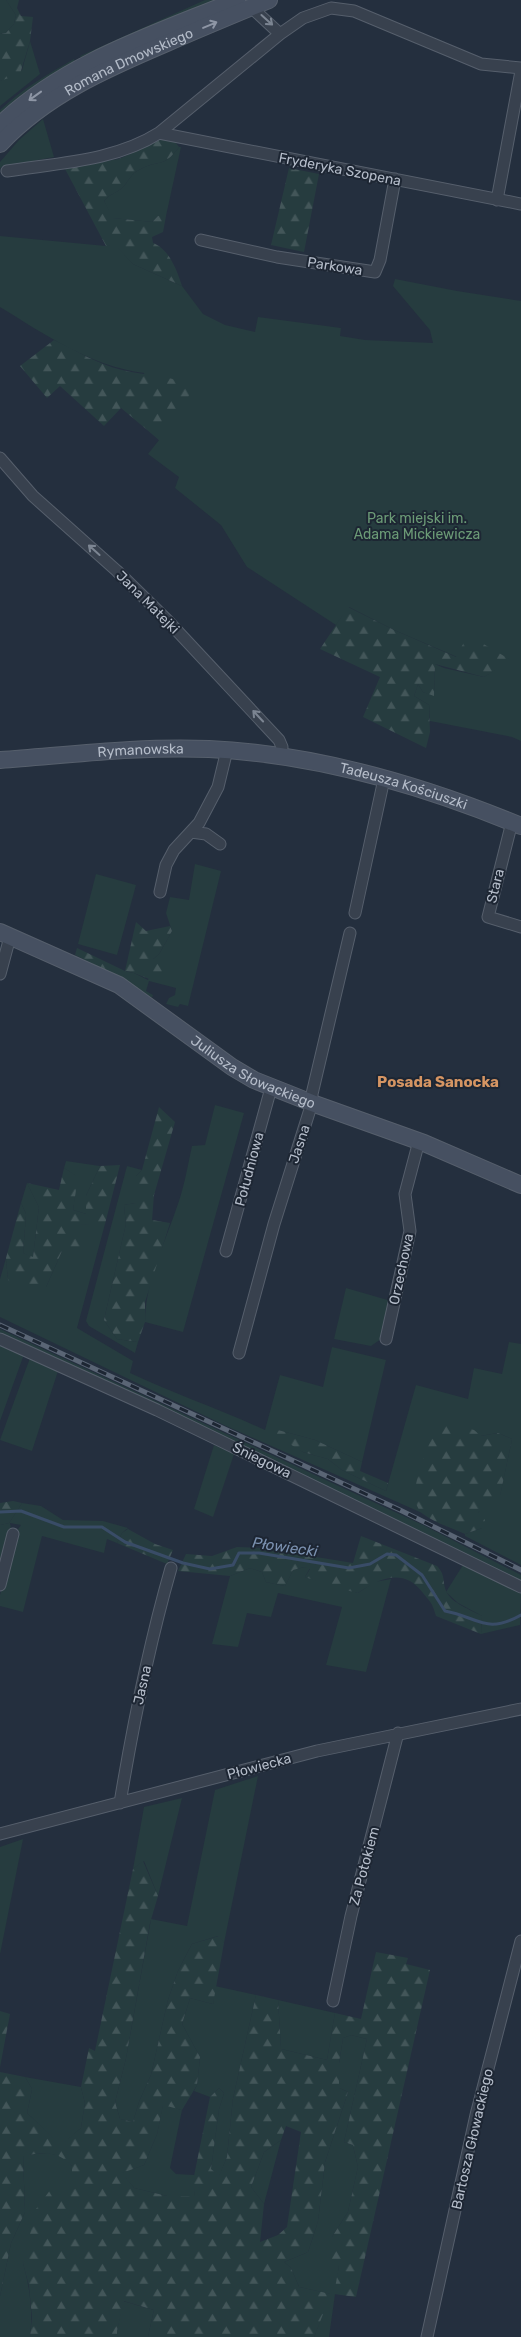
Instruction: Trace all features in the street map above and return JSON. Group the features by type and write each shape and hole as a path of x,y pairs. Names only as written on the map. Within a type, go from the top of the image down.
{"street":[{"name":"Romana Dmowskiego","path":"0,125 36,94 82,66 244,4 269,0"},
{"name":"Romana Dmowskiego","path":"0,144 32,114 77,84 244,4"},
{"path":"244,4 280,34"},
{"path":"7,171 124,150 141,145 159,133 280,34 303,18 331,8 354,11 481,64 521,70 497,200"},
{"name":"Fryderyka Szopena","path":"159,133 521,204"},
{"name":"Parkowa","path":"201,240 277,257 375,272 380,260 395,179"},
{"name":"Jana Matejki","path":"0,458 33,496 117,571 241,698 279,740 282,747 281,756"},
{"name":"Rymanowska","path":"0,760 162,749 227,750 281,756"},
{"path":"160,892 166,866 174,850 199,823 218,787 227,750"},
{"name":"Tadeusza Kościuszki","path":"281,756 345,768 384,779 462,803 516,824"},
{"path":"355,913 384,779"},
{"name":"Stara","path":"516,824 488,917 521,927"},
{"path":"191,832 206,834 220,844"},
{"name":"Jasna","path":"239,1353 274,1224 312,1103 312,1094 350,933"},
{"path":"0,974 5,934"},
{"name":"Juliusza Słowackiego","path":"5,934 88,969 119,985 232,1067 271,1088 419,1140 521,1185"},
{"name":"Południowa","path":"226,1251 271,1088"},
{"name":"Orzechowa","path":"386,1339 410,1231 405,1194 419,1140"},
{"name":"Śniegowa","path":"0,1339 157,1410 521,1587"},
{"path":"0,1585 13,1534"},
{"name":"Jasna","path":"120,1803 137,1710 171,1568"},
{"name":"Płowiecka","path":"0,1834 310,1753 398,1733 521,1709"},
{"name":"Za Potokiem","path":"333,2001 351,1916 398,1733"},
{"name":"Bartosza Głowackiego","path":"427,2337 476,2115 521,1942"}],"green space":[{"path":"0,0 6,0 16,15 14,24 6,33 0,34"},
{"path":"6,0 19,0 17,8 21,16 33,17 30,41 20,74 0,81 0,34 6,33 14,24 16,15"},
{"path":"205,0 215,0 83,59 80,56"},
{"path":"30,41 40,74 0,106 0,81 22,70"},
{"path":"74,59 75,63 0,117 0,110 17,95"},
{"path":"43,119 54,157 1,167 0,170 0,162 19,140"},
{"path":"162,139 175,142 179,147 168,159 136,172 123,187 104,201 113,218 152,222 158,216 166,216 163,232 152,237 153,243 168,255 182,286 133,264 115,245 106,246 64,167 119,159"},
{"path":"181,147 166,216 158,216 152,222 112,218 104,201 123,187 136,172 168,159"},
{"path":"289,168 319,174 304,252 271,245"},
{"name":"Park miejski im. Adama Mickiewicza","path":"0,236 106,246 115,244 133,264 182,286 203,314 225,325 255,332 258,317 341,328 340,336 365,340 433,343 430,330 393,286 395,279 521,301 521,741 512,737 430,721 429,705 414,696 418,684 423,692 434,695 435,664 444,668 484,677 510,659 457,657 394,630 349,607 336,625 247,567 221,525 175,488 179,477 148,454 159,440 144,373 105,364 69,348 0,307"},
{"path":"54,340 96,361 113,367 185,382 194,386 181,411 159,440 121,408 104,426 60,386 47,398 20,366"},
{"path":"348,607 394,630 456,657 468,635 511,660 484,677 435,664 434,696 423,692 418,684 414,696 429,705 430,732 426,748 363,717 380,677 320,649"},
{"path":"195,864 221,871 188,1006 180,1004 178,1007 166,1004 169,998 175,995 176,988 149,981 146,991 153,995 152,998 123,979 125,971 148,980 153,959 159,954 172,931 166,913 170,897 189,900"},
{"path":"96,874 136,885 117,955 78,944"},
{"path":"136,922 146,931 170,926 172,931 159,954 153,959 163,970 158,980 126,971 123,979 75,955 77,948 125,971"},
{"path":"215,1105 244,1113 183,1332 145,1322 148,1291 181,1194 192,1146 205,1145"},
{"path":"159,1107 175,1122 154,1195 152,1220 170,1223 145,1302 145,1322 138,1342 117,1339 104,1320 126,1224 124,1205 136,1203 136,1176 142,1170"},
{"path":"66,1161 100,1166 86,1196 86,1214 73,1210 77,1177 64,1168"},
{"path":"120,1165 105,1224 80,1225 80,1249 73,1256 62,1251 46,1287 21,1289 8,1280 6,1258 21,1203 26,1214 23,1253 33,1257 39,1207 27,1183 59,1190 64,1168 78,1177 73,1210 86,1214 86,1196 100,1166"},
{"path":"127,1166 142,1170 136,1176 136,1203 124,1205 126,1224 104,1320 117,1339 138,1342 135,1353 89,1326 86,1321"},
{"path":"27,1183 39,1207 33,1258 23,1253 26,1214 21,1203"},
{"path":"105,1224 77,1328 133,1361 130,1373 265,1430 280,1375 323,1387 332,1347 386,1360 362,1462 315,1440 278,1430 303,1452 328,1459 342,1470 386,1491 416,1385 468,1399 474,1368 502,1374 509,1342 521,1344 521,1565 465,1536 465,1534 482,1528 478,1512 500,1495 512,1439 498,1433 481,1436 416,1501 422,1513 224,1425 0,1317 0,1279 6,1258 8,1280 46,1287 62,1251 80,1225"},
{"path":"346,1288 391,1301 381,1339 371,1346 334,1339"},
{"path":"0,1329 423,1525 521,1575 521,1582 339,1492 0,1335"},
{"path":"0,1343 22,1353 23,1357 0,1421"},
{"path":"30,1358 58,1371 32,1451 0,1440"},
{"path":"439,1420 474,1430 481,1436 498,1433 512,1439 500,1496 487,1508 478,1512 485,1520 482,1528 465,1534 438,1523 423,1514 417,1506 415,1495 420,1468"},
{"path":"278,1430 315,1440 362,1462 360,1471 388,1483 386,1491 342,1470 328,1459 303,1452 275,1435"},
{"path":"214,1445 234,1454 213,1517 194,1509"},
{"path":"13,1501 22,1503 9,1523 0,1525 0,1503"},
{"path":"22,1503 41,1506 63,1520 103,1521 128,1528 122,1533 117,1543 107,1539 104,1553 42,1536 23,1612 0,1606 0,1595 16,1532 21,1525 10,1523 11,1528 0,1570 0,1525 9,1523"},
{"path":"128,1529 155,1544 173,1550 167,1564 117,1543 122,1533"},
{"path":"361,1536 437,1566 442,1573 446,1591 452,1599 482,1616 481,1634 436,1616 431,1603 416,1585 400,1578 383,1579 358,1593 305,1577 310,1569 304,1567 293,1570 285,1586 266,1582 262,1572 250,1568 230,1576 178,1571 186,1554 212,1556 237,1547 260,1548 353,1563"},
{"path":"463,1565 521,1592 520,1625 481,1634 482,1616 458,1603 446,1592"},
{"path":"304,1567 310,1568 305,1577 358,1593 374,1582 391,1579 366,1672 326,1665 342,1607 278,1593 271,1617 247,1613 238,1647 212,1644 230,1576 250,1568 262,1572 266,1582 285,1586 293,1570"},
{"path":"258,1776 224,1943 218,1936 192,1944 178,1971 168,2000 151,2075 139,2102 133,2122 120,2119 115,2102 126,2058 151,1919 187,1926 215,1790"},
{"path":"182,1798 158,1896 144,1861 133,1869 144,1807"},
{"path":"23,1839 0,1954 0,1847"},
{"path":"143,1861 158,1896 150,1923 126,2058 115,2102 120,2119 133,2122 139,2102 151,2075 168,2000 178,1971 192,1944 219,1936 224,1943 213,2004 190,1998 182,2024 200,2057 197,2085 182,2110 163,2105 157,2134 144,2165 122,2173 134,2188 167,2196 195,2196 193,2181 210,2097 219,2088 224,2093 219,2109 211,2169 219,2176 227,2157 233,2099 256,1995 278,2000 281,2049 327,2060 335,2013 361,2019 376,1952 408,1958 406,1964 430,1970 356,2297 334,2294 339,2266 323,2258 332,2237 348,2212 358,2167 353,2145 344,2142 367,2039 351,2035 343,2038 339,2063 339,2088 348,2092 325,2162 318,2221 308,2252 284,2262 291,2268 299,2287 331,2294 314,2337 148,2337 154,2310 124,2301 117,2337 30,2337 32,2317 29,2286 23,2263 36,2209 54,2185 72,2184 72,2166 61,2157 50,2153 23,2156 25,2212 11,2243 0,2296 0,2072 25,2077 32,2089 27,2113 61,2145 81,2128 85,2103 81,2087 89,2048 95,2051 133,1869","holes":["286,2126 301,2132 287,2227 278,2235 260,2242 264,2204 251,2187 264,2152 281,2140"]},
{"path":"215,1986 256,1995 233,2099 227,2157 219,2177 211,2169 219,2109 224,2093 219,2088 210,2097 194,2091 197,2085 200,2057 182,2024 190,1998 213,2004"},
{"path":"278,2000 335,2013 327,2060 281,2049"},
{"path":"0,2011 10,2014 0,2067"},
{"path":"351,2035 367,2039 344,2142 353,2145 358,2167 348,2212 332,2237 339,2266 329,2337 314,2337 330,2294 299,2287 291,2268 284,2262 308,2252 318,2221 325,2162 348,2092 339,2088 339,2063 343,2038"},
{"path":"25,2077 81,2087 85,2103 81,2128 61,2146 27,2113 32,2089"},
{"path":"163,2104 182,2110 170,2168 176,2174 194,2175 195,2196 167,2196 134,2188 121,2173 144,2165 157,2134"},
{"path":"281,2140 264,2204 251,2187 264,2152"},
{"path":"47,2153 63,2156 72,2166 72,2184 23,2263 30,2300 30,2337 0,2337 0,2296 11,2243 25,2212 23,2155"},
{"path":"123,2301 154,2310 148,2337 117,2337"}],"waterway":[{"name":"Płowiecki","path":"0,1512 21,1511 64,1527 102,1527 125,1542 183,1563 210,1569 233,1565 239,1553 259,1553 349,1568 370,1564 387,1554 396,1555 422,1575 445,1611 490,1624 499,1624 521,1615"}],"railway":[{"path":"0,1325 400,1510 521,1570"}],"district":[{"name":"Posada Sanocka","path":"438,1082"}]}
